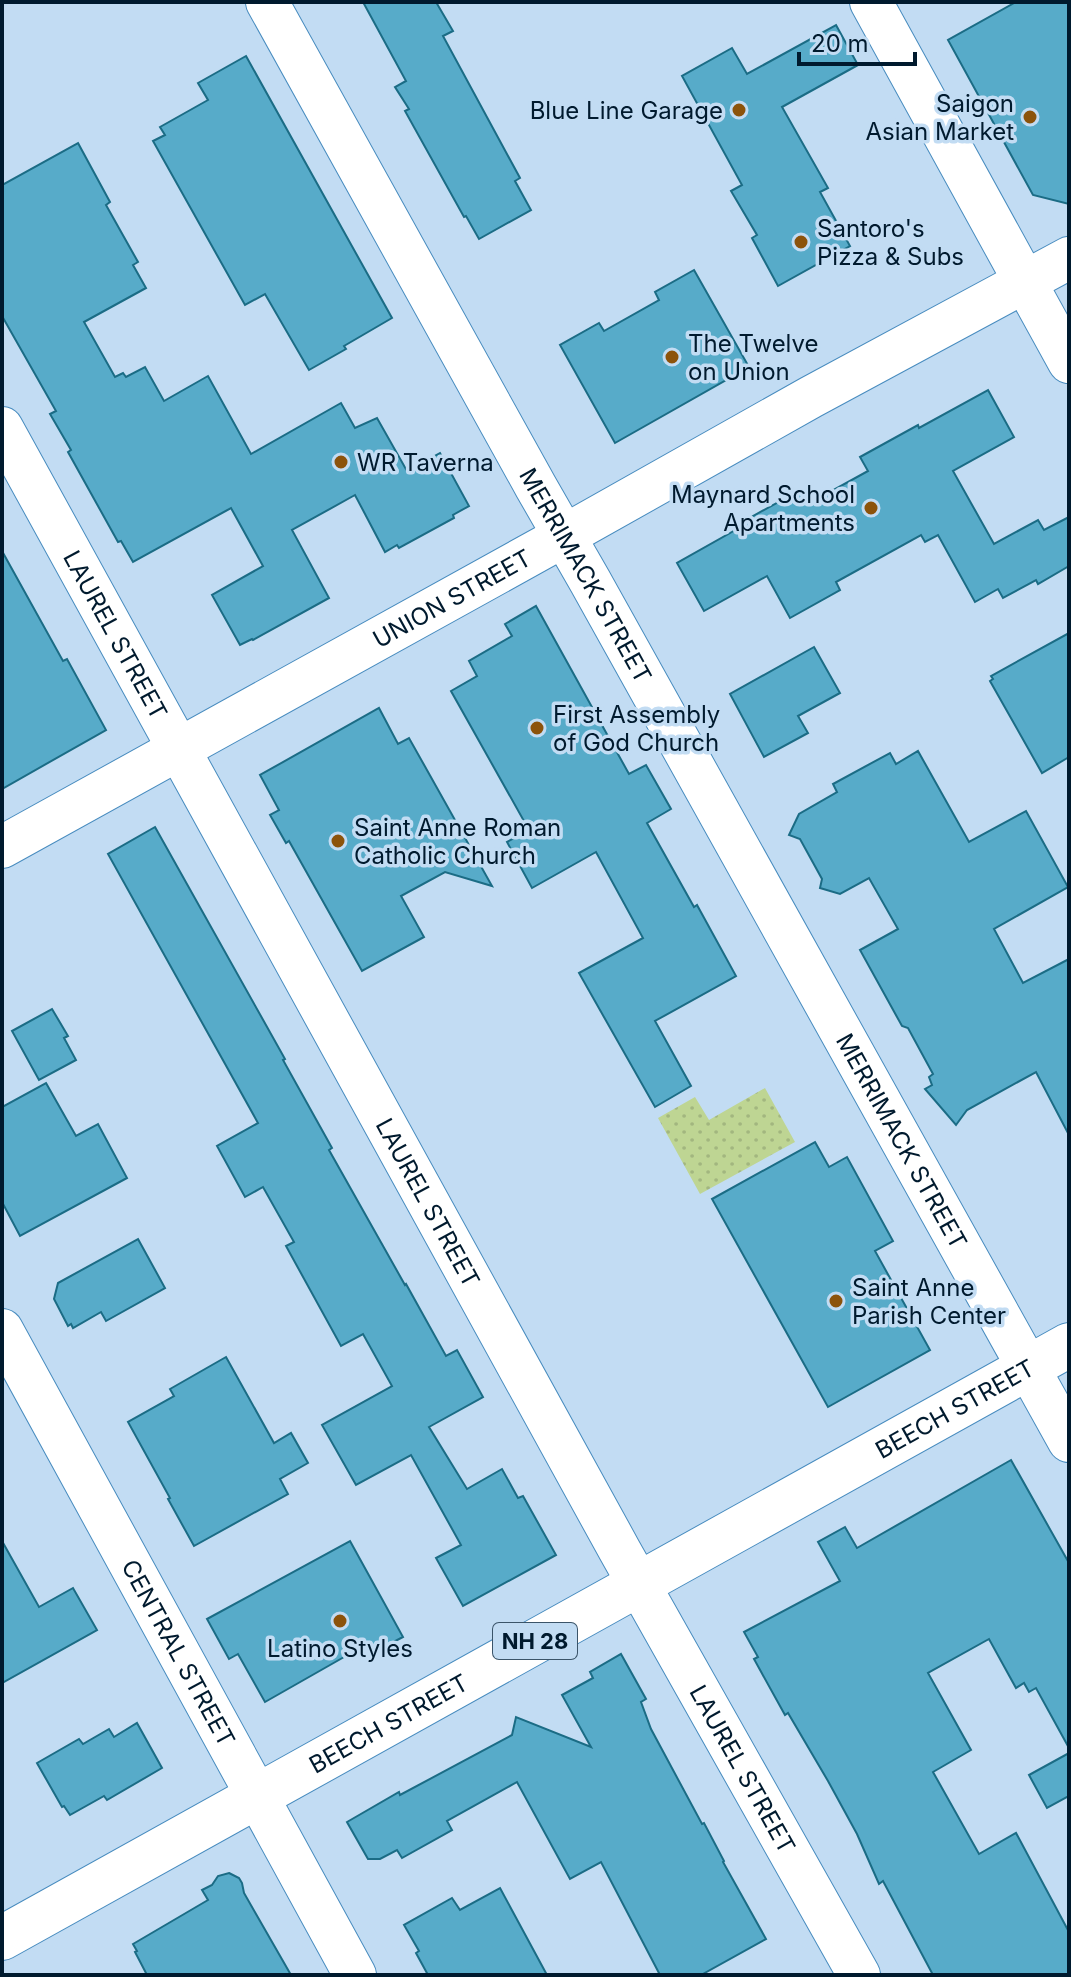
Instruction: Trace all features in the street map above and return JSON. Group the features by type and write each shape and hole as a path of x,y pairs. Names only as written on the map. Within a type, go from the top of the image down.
{"main road":[{"name":"BEECH STREET","path":"2,1938 1069,1345"}],"street":[{"name":"MERRIMACK STREET","path":"267,2 1069,1441"},
{"path":"871,2 1069,362"},
{"name":"UNION STREET","path":"2,847 811,397 1069,258"},
{"name":"LAUREL STREET","path":"2,428 638,1583 859,1975"},
{"name":"CENTRAL STREET","path":"2,1330 355,1975"}],"green space":[{"path":"765,1088 795,1142 700,1194 658,1118 695,1097 709,1120"}],"building":[{"path":"363,2 436,2 453,31 443,36 520,178 515,181 531,210 479,239 405,111 409,109 395,87 406,81"},
{"name":"Saigon Asian Market","path":"1016,2 1069,2 1069,204 1033,195 948,40"},
{"path":"836,25 858,65 782,107 828,188 820,192 850,246 778,286 752,238 757,235 731,191 742,185 682,76 732,48 747,74"},
{"path":"246,56 392,318 309,370 265,294 245,305 153,141 165,135 160,127 208,100 198,83"},
{"path":"78,143 110,202 106,205 138,262 133,265 146,288 84,322 115,377 123,373 126,377 145,367 164,401 208,376 251,454 341,403 355,428 377,418 407,471 440,453 469,506 453,515 454,518 399,548 397,545 385,552 355,495 292,530 329,598 240,645 212,595 263,566 231,508 133,562 121,541 118,542 68,452 71,450 50,414 56,411 2,316 2,185"},
{"path":"694,270 749,367 615,443 560,345 599,323 604,331 659,300 655,292"},
{"name":"Maynard School Apartments","path":"988,390 1014,437 953,471 994,544 1038,520 1044,530 1069,517 1069,566 1038,584 1036,580 1003,598 998,589 975,602 938,535 925,542 921,535 836,582 840,590 790,618 767,576 704,611 677,563 802,489 810,503 868,471 860,457"},
{"path":"2,551 63,661 67,659 106,730 2,789"},
{"path":"536,606 629,774 646,765 671,809 647,823 736,976 655,1021 691,1086 655,1107 579,973 643,938 596,852 532,888 507,842 529,830 451,691 477,676 469,661 512,636 505,624"},
{"path":"1069,633 1069,757 1042,773 990,681 993,679 991,676"},
{"path":"814,647 840,693 798,716 808,733 764,757 730,694"},
{"name":"Saint Anne Roman Catholic Church","path":"379,708 398,744 409,738 492,886 445,872 401,896 424,937 362,971 289,841 286,843 270,815 279,810 260,775"},
{"path":"918,751 969,842 1026,811 1068,887 994,929 1023,983 1069,959 1069,1135 1036,1072 967,1110 956,1125 925,1089 932,1085 929,1077 933,1074 860,950 898,929 869,878 840,894 820,888 822,879 800,839 789,835 799,814 837,792 833,784 890,753 896,764"},
{"path":"155,827 285,1059 332,1148 329,1150 405,1285 446,1356 457,1350 483,1397 429,1427 467,1489 502,1469 518,1498 523,1496 556,1555 463,1606 436,1558 461,1545 411,1455 356,1485 322,1425 392,1386 363,1334 341,1346 286,1246 294,1242 263,1187 245,1197 217,1146 258,1123 108,854"},
{"path":"52,1009 68,1036 64,1038 76,1060 39,1080 12,1031"},
{"path":"46,1083 76,1136 98,1124 127,1178 20,1236 2,1202 2,1107"},
{"name":"Saint Anne Parish Center","path":"815,1142 829,1167 847,1157 893,1241 875,1251 930,1350 828,1407 712,1199"},
{"path":"138,1239 165,1288 106,1321 101,1312 73,1328 71,1324 68,1326 54,1299 58,1283"},
{"path":"226,1357 274,1443 291,1433 308,1463 280,1479 288,1494 194,1546 128,1422 174,1396 170,1389"},
{"path":"1011,1460 1069,1563 1069,1748 1036,1688 1029,1692 1024,1683 1016,1688 989,1639 928,1673 971,1750 933,1772 979,1854 1016,1833 1069,1932 1069,1975 933,1975 883,1881 879,1884 857,1834 828,1781 788,1713 785,1715 754,1659 758,1657 744,1632 840,1581 818,1542 845,1527 857,1548"},
{"path":"2,1541 39,1607 73,1588 97,1630 2,1683"},
{"name":"Latino Styles","path":"350,1541 403,1637 384,1647 367,1644 265,1702 238,1654 229,1659 207,1619"},
{"path":"621,1654 646,1699 641,1702 651,1729 766,1939 701,1975 660,1975 601,1862 570,1879 517,1782 447,1821 452,1830 402,1858 397,1850 380,1859 368,1859 347,1822 512,1735 516,1717 591,1747 562,1695 593,1678 590,1672"},
{"path":"137,1723 162,1768 107,1800 104,1796 70,1815 62,1807 37,1763 79,1739 83,1744 109,1729 114,1737"},
{"path":"1069,1753 1069,1796 1047,1808 1029,1775"},
{"path":"229,1873 239,1878 244,1893 291,1975 147,1975 133,1944 208,1900 202,1890 212,1885 218,1876"},
{"path":"500,1888 547,1975 428,1975 404,1925 452,1898 460,1910"}],"place":[{"name":"Blue Line Garage","path":"739,110"},
{"name":"Saigon Asian Market","path":"1030,117"},
{"name":"Santoro's Pizza & Subs","path":"801,242"},
{"name":"The Twelve on Union","path":"672,357"},
{"name":"WR Taverna","path":"341,462"},
{"name":"Maynard School Apartments","path":"871,508"},
{"name":"First Assembly of God Church","path":"537,728"},
{"name":"Saint Anne Roman Catholic Church","path":"338,841"},
{"name":"Saint Anne Parish Center","path":"836,1301"},
{"name":"Latino Styles","path":"340,1621"}]}
